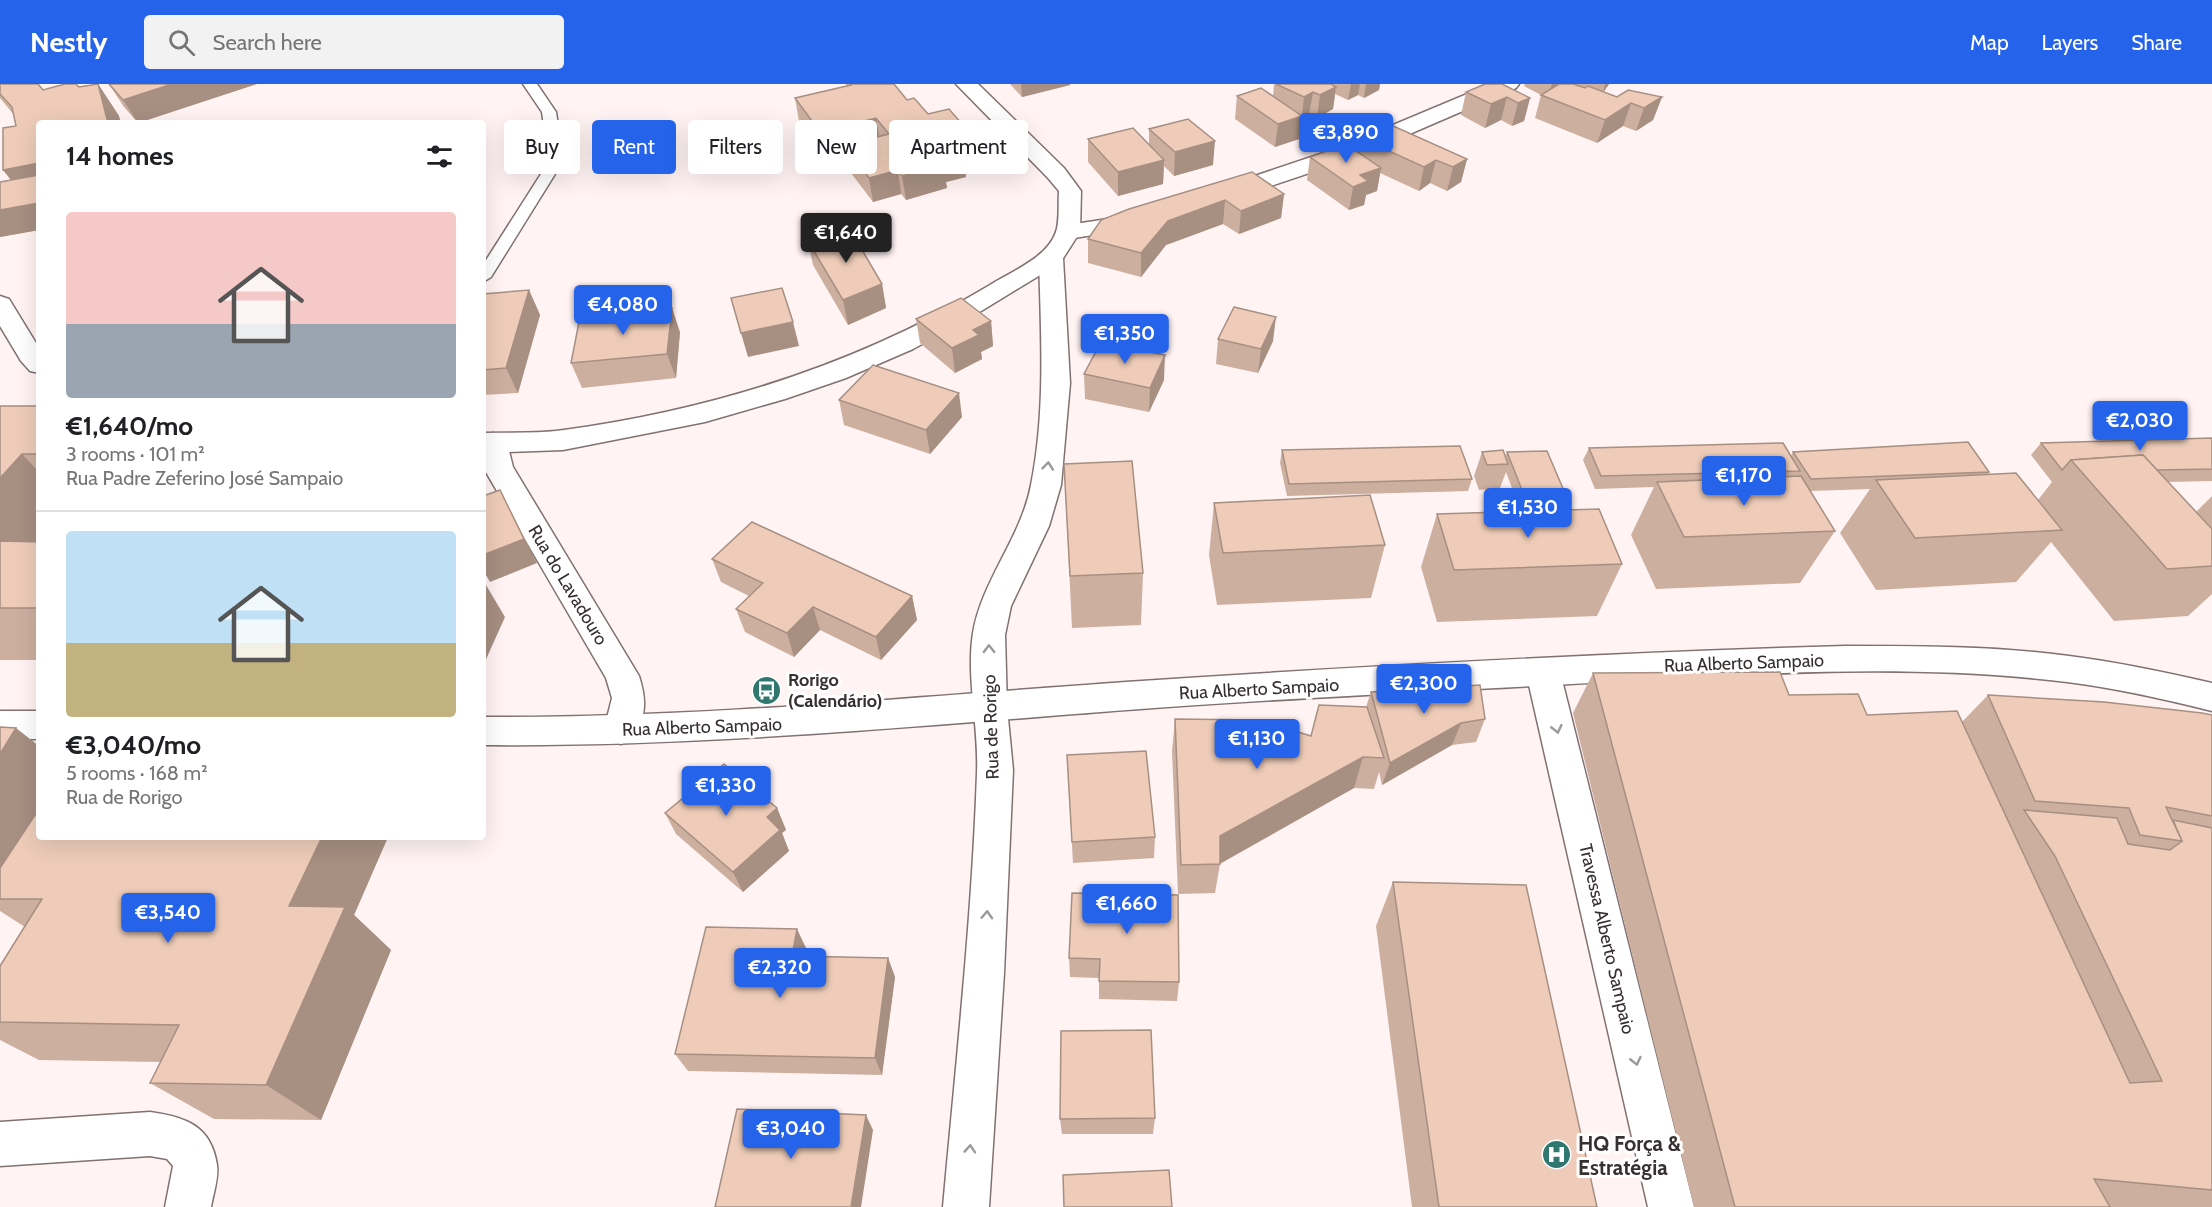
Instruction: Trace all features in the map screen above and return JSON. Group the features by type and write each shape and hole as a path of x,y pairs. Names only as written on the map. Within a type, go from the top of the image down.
{"street":[{"path":"488,443 563,440 705,413 775,393 836,372 904,343 964,311 1051,258 1068,232 1070,191 1056,173 966,84"},
{"path":"1206,200 1346,153 1509,84"},
{"path":"1068,232 1140,221 1162,214"},
{"name":"Rua de Rorigo","path":"966,1207 984,973 995,770 990,708 989,634 995,606 1034,526 1046,485 1056,383 1051,258"},
{"path":"0,304 36,362"},
{"name":"Rua do Lavadouro","path":"488,443 498,467 622,676 629,698 621,730"},
{"name":"Rua Alberto Sampaio","path":"486,731 621,730 768,725 1078,699 1543,672 1810,660 1928,658 2026,663 2099,672 2212,697"},
{"name":"Travessa Alberto Sampaio","path":"1543,672 1671,1207"},
{"path":"0,725 36,725"},
{"path":"1,1146 150,1134 176,1138 189,1148 195,1166 188,1207"}],"lane":[{"path":"486,272 548,174 554,147 549,112 530,84"}],"building":[{"path":"0,84 38,84 43,90 65,84 76,84 79,87 98,84 107,120 36,120 36,164 3,170 3,128 16,126 12,107 0,94"},
{"path":"109,84 172,84 123,100"},
{"path":"894,84 907,100 914,98 928,114 949,109 959,120 889,120 889,134 876,118 811,120 795,98 851,85"},
{"path":"1276,84 1331,84 1336,87 1320,95 1313,92 1304,97"},
{"path":"1485,84 1502,84 1530,98 1518,103 1507,97 1491,104 1466,92"},
{"path":"1559,84 1573,84 1585,88 1588,86 1617,97 1628,90 1662,97 1644,108 1631,103 1605,120 1541,95"},
{"path":"1261,88 1302,116 1278,124 1237,96"},
{"path":"1188,119 1215,141 1175,152 1149,129"},
{"path":"1382,121 1467,159 1453,167 1436,160 1424,167 1356,136"},
{"path":"1133,128 1164,160 1118,172 1088,139"},
{"path":"889,134 889,172 869,178 866,174 877,174 877,137"},
{"path":"1346,144 1381,168 1360,175 1368,181 1353,187 1310,157"},
{"path":"1252,172 1284,194 1241,211 1225,200 1168,221 1141,253 1088,239 1101,220 1129,209"},
{"path":"36,176 36,204 0,210 0,182"},
{"path":"851,231 882,284 843,300 808,241"},
{"path":"782,288 793,322 741,333 731,298"},
{"path":"529,290 506,368 486,370 486,294"},
{"path":"961,298 991,321 973,330 979,335 952,348 916,319"},
{"path":"1234,307 1276,317 1261,349 1218,339"},
{"path":"672,308 667,354 571,363 580,317"},
{"path":"1101,342 1165,355 1150,388 1084,374"},
{"path":"873,365 959,393 926,430 839,400"},
{"path":"0,406 36,406 36,454 22,454 0,478"},
{"path":"2212,438 2212,469 2157,470 2143,455 2071,460 2062,470 2041,443"},
{"path":"1968,442 1989,472 1811,479 1793,452"},
{"path":"1783,443 1800,471 1601,476 1589,448"},
{"path":"1460,446 1472,479 1289,484 1282,450"},
{"path":"1503,450 1508,464 1487,465 1482,452"},
{"path":"1547,451 1567,498 1526,500 1507,452"},
{"path":"2143,455 2212,529 2212,566 2167,569 2071,460"},
{"path":"1132,461 1143,573 1070,576 1064,464"},
{"path":"2016,473 2062,530 1915,538 1876,480"},
{"path":"1801,476 1835,531 1684,537 1657,482"},
{"path":"500,490 524,539 486,554 486,495"},
{"path":"1370,495 1385,545 1223,553 1214,503"},
{"path":"1599,509 1622,564 1454,570 1437,514"},
{"path":"752,522 912,596 876,637 813,607 787,633 736,609 763,583 712,559"},
{"path":"0,541 36,542 36,608 0,608"},
{"path":"1780,672 1789,695 1858,694 1867,715 1957,711 2130,1083 2162,1081 2055,856 2024,810 2117,818 2128,844 2170,850 2182,841 2173,820 2212,828 2212,1190 2094,1179 2110,1207 1735,1207 1593,673"},
{"path":"1480,685 1485,719 1461,723 1390,763 1371,692"},
{"path":"1988,695 2104,702 2212,715 2212,816 2166,807 2182,841 2140,835 2129,808 2035,801"},
{"path":"1319,705 1367,707 1384,758 1363,757 1220,836 1220,864 1181,865 1175,719 1259,720 1311,736"},
{"path":"0,727 16,728 0,754"},
{"path":"1146,751 1155,837 1072,842 1067,755"},
{"path":"724,764 777,808 767,817 780,830 733,872 665,813"},
{"path":"36,814 36,840 321,840 289,906 345,907 266,1085 150,1083 179,1025 0,1022 0,966 42,899 0,899 0,868"},
{"path":"1393,882 1526,885 1597,1207 1439,1207"},
{"path":"1072,893 1178,895 1179,982 1099,981 1100,959 1069,958"},
{"path":"706,927 797,929 792,956 888,958 875,1058 675,1054"},
{"path":"1151,1030 1155,1118 1060,1119 1061,1031"},
{"path":"737,1109 866,1115 851,1207 715,1207"},
{"path":"1169,1170 1172,1207 1064,1207 1063,1175"}],"place":[{"name":"Rorigo (Calendário)","path":"767,690"},
{"name":"HQ Força & Estratégia","path":"1557,1155"}]}
